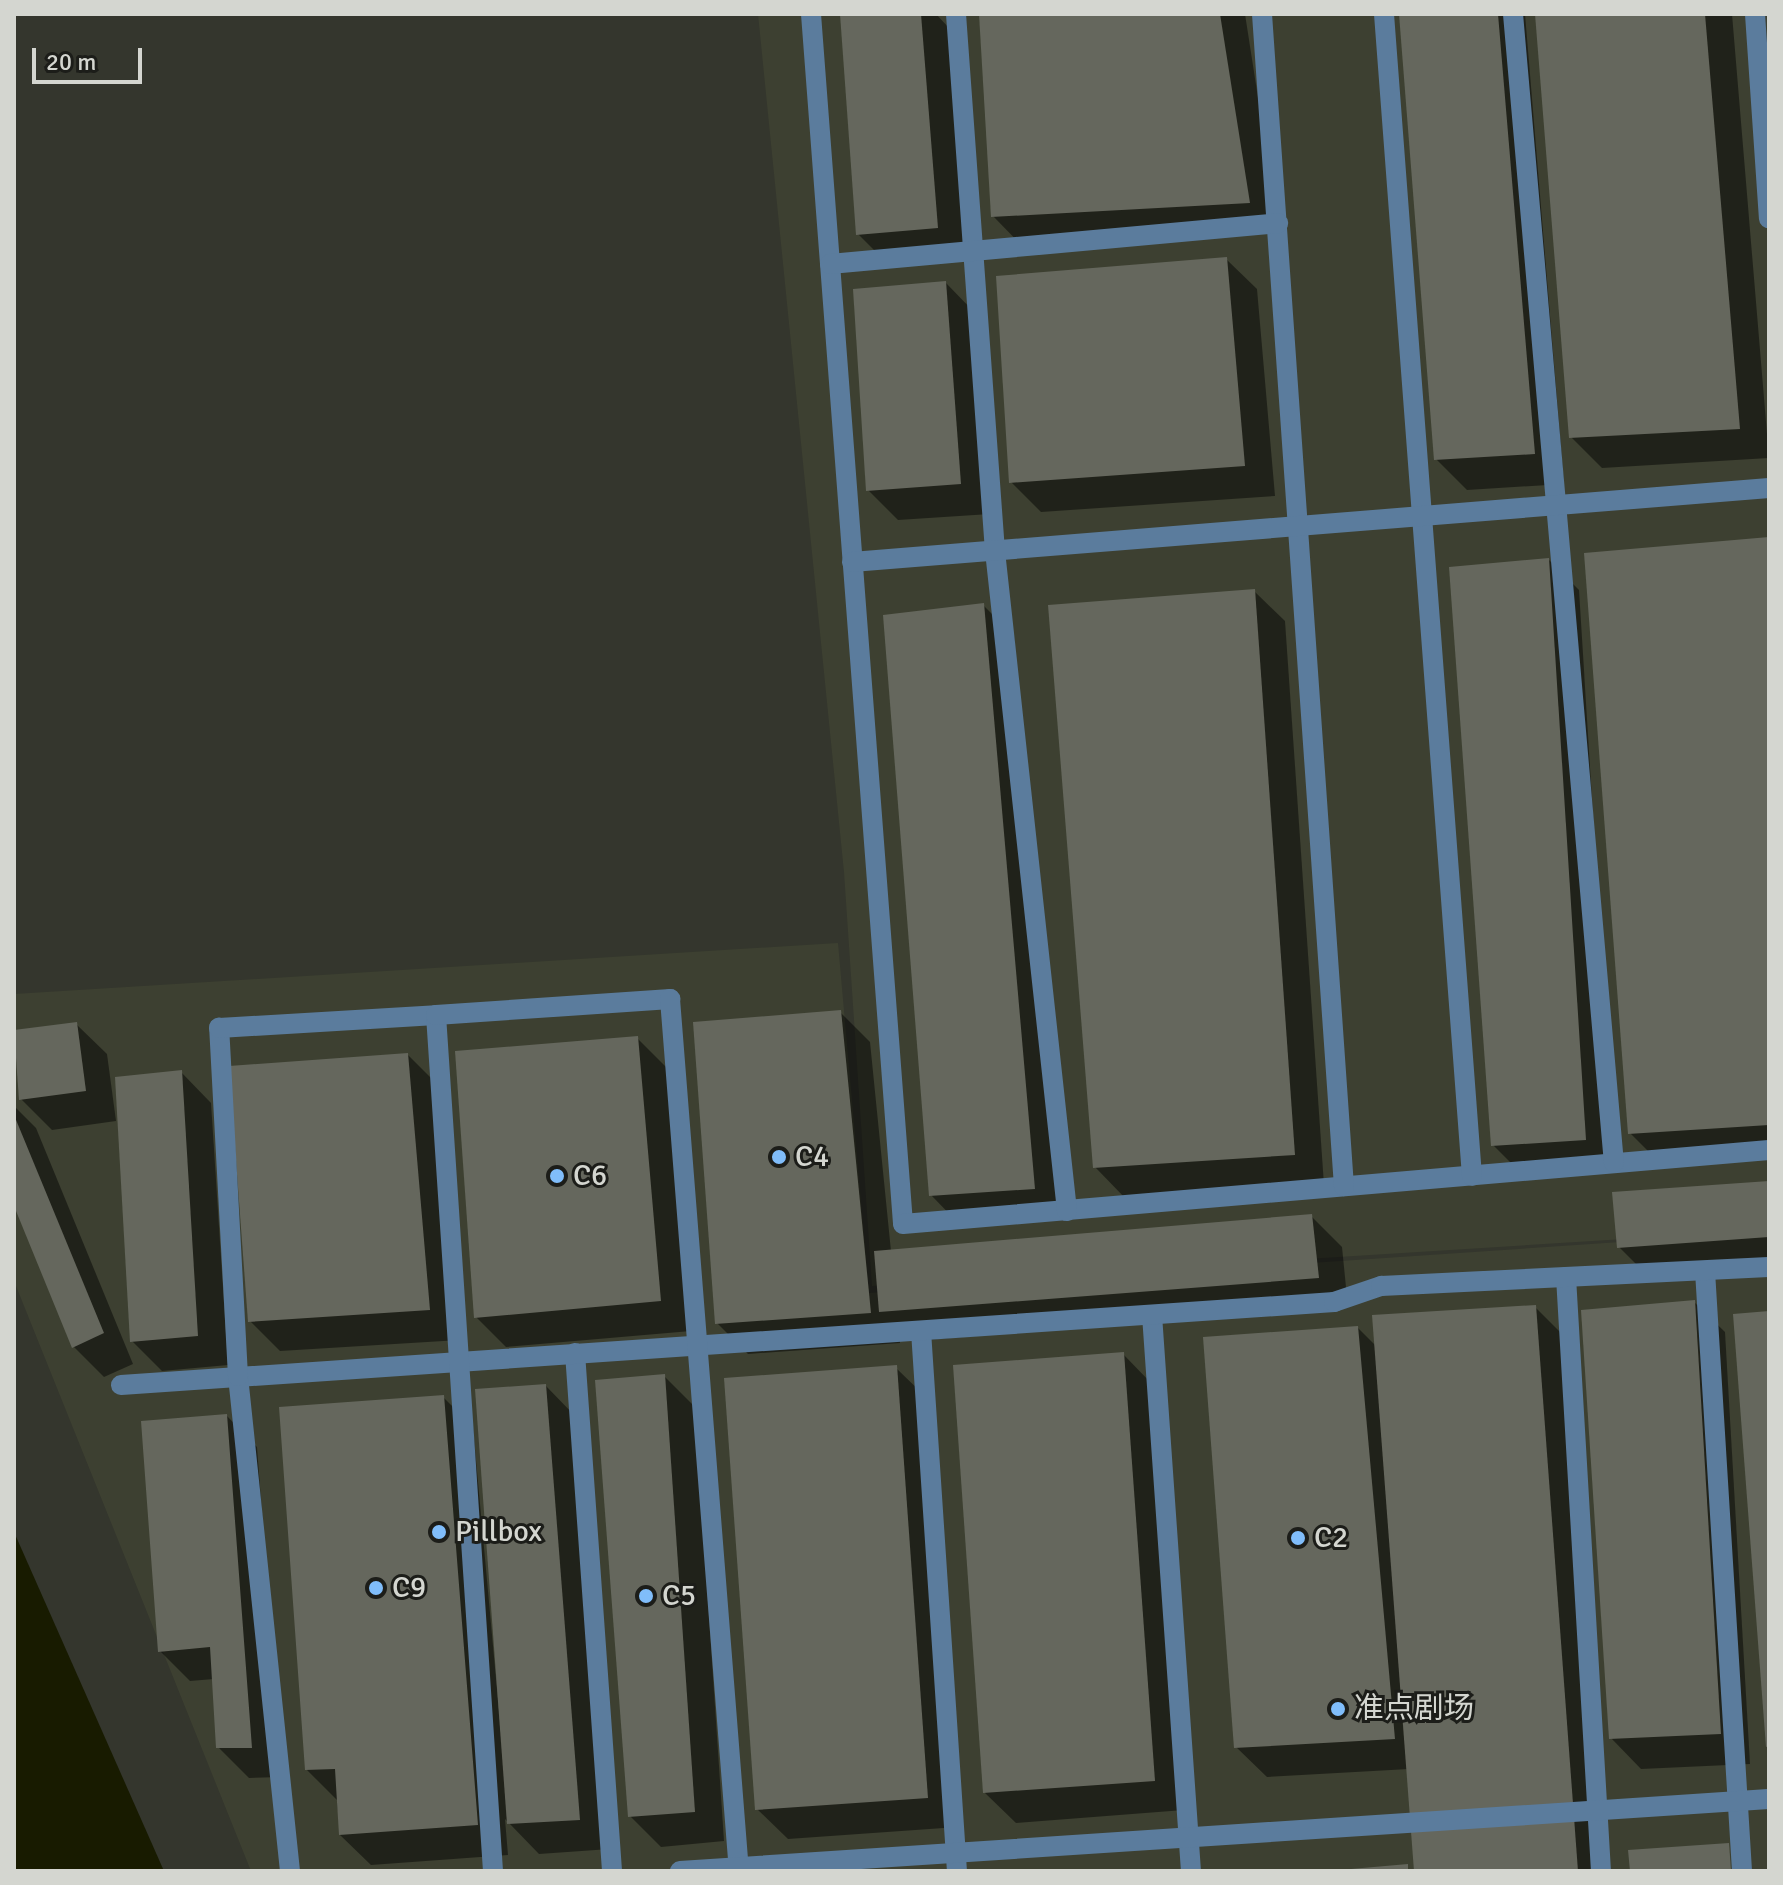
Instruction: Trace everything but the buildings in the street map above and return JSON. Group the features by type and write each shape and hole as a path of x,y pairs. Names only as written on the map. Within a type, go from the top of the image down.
{"lane":[{"path":"811,14 903,1224 1769,1150"},
{"path":"956,14 995,551 1067,1211"},
{"path":"1262,14 1344,1186"},
{"path":"1384,14 1425,515 1472,1176"},
{"path":"1513,14 1550,505 1614,1163"},
{"path":"1755,14 1769,219"},
{"path":"830,264 1278,223"},
{"path":"852,562 1769,488"},
{"path":"290,1871 238,1376 219,1028 670,999 700,1345 739,1869"},
{"path":"436,1015 493,1871"},
{"path":"121,1385 1334,1302 1381,1286 1769,1267"},
{"path":"1705,1271 1742,1871"},
{"path":"1566,1277 1601,1871"},
{"path":"1152,1315 1191,1871"},
{"path":"921,1331 957,1862"},
{"path":"575,1353 612,1871"},
{"path":"680,1871 957,1862 1188,1838 1597,1807 1769,1799"}],"shaded area":[{"path":"758,14 1769,14 1769,1230 872,1286 844,872"},
{"path":"838,943 869,1293 1769,1232 1769,1871 251,1871 14,1281 14,994"},
{"path":"14,1532 164,1871 14,1871"}],"place":[{"name":"C4","path":"779,1157"},
{"name":"C6","path":"557,1176"},
{"name":"Pillbox","path":"439,1532"},
{"name":"C2","path":"1298,1538"},
{"name":"C9","path":"376,1588"},
{"name":"C5","path":"646,1596"},
{"name":"准点剧场","path":"1338,1709"}]}
